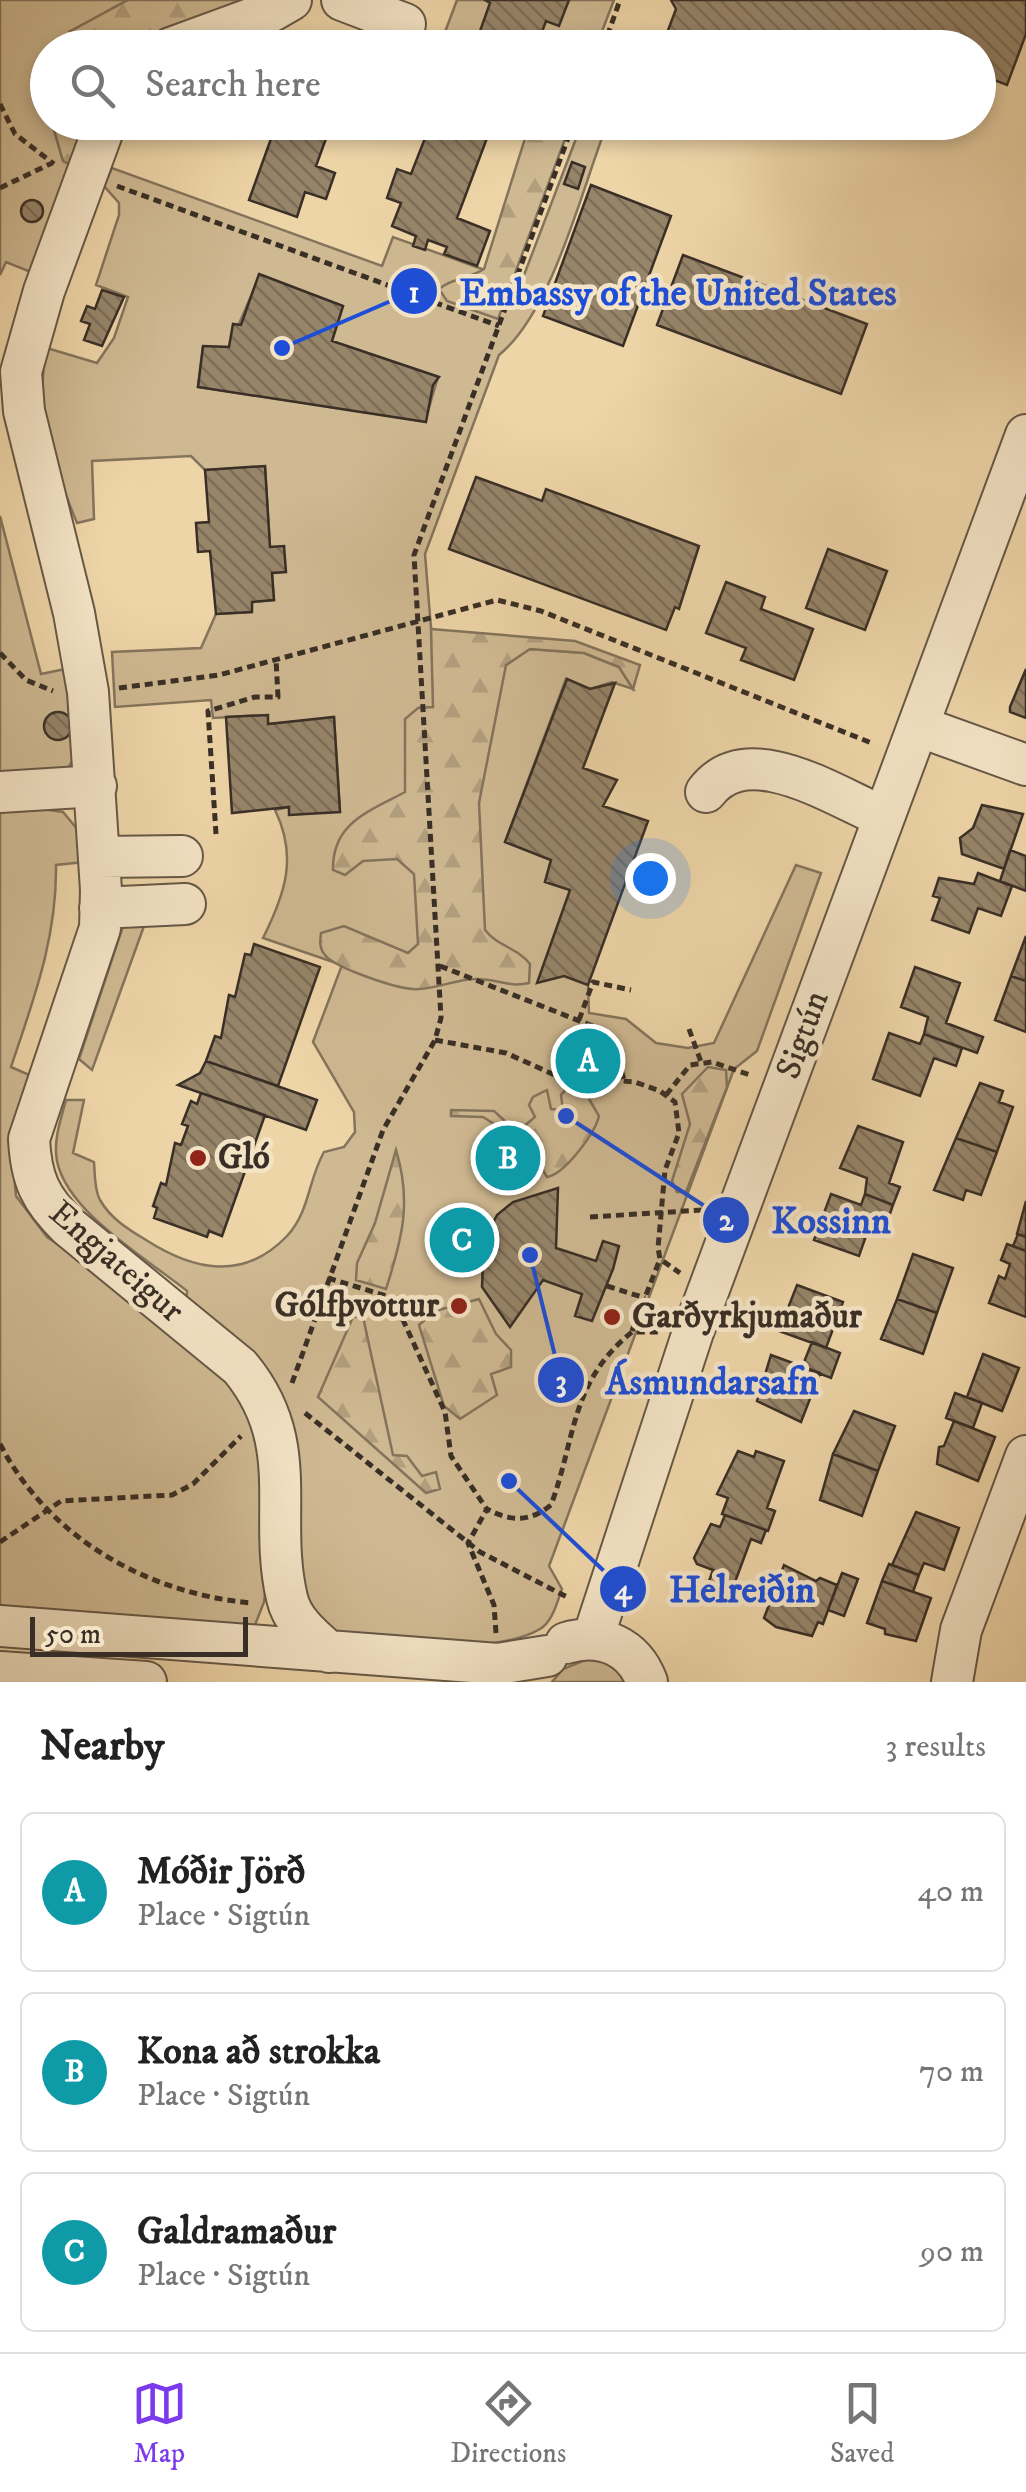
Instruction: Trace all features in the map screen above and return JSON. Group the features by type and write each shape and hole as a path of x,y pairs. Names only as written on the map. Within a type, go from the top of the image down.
{"street":[{"path":"342,0 405,24"},
{"path":"226,30 275,14"},
{"name":"Engjateigur","path":"99,140 44,291 22,372 24,410 74,613 88,692 100,858 100,928 29,1139 31,1176 44,1204 240,1367 277,1404 273,1600 329,1652"},
{"name":"Sigtún","path":"592,1638 692,1332 1026,435"},
{"path":"912,741 1026,765"},
{"path":"706,792 730,770 749,768 799,781 884,817"},
{"path":"0,792 96,786"},
{"path":"100,858 182,856"},
{"path":"100,908 185,904"},
{"path":"952,1682 961,1630 1026,1456"},
{"path":"234,1645 262,1632 273,1600"},
{"path":"0,1626 539,1669 568,1642 592,1638 622,1648 656,1678"},
{"path":"0,1672 146,1682"}],"path":[{"path":"609,30 620,0"},
{"path":"0,104 15,134 61,166"},
{"path":"0,1542 60,1501 172,1494 193,1484 277,1404 383,1130 435,1040 442,1018 440,966 414,554 567,140"},
{"path":"0,188 52,163"},
{"path":"105,182 499,326"},
{"path":"0,667 2,656 39,687 88,692 220,675 484,600 512,602 912,741"},
{"path":"216,834 208,711 254,697 278,697 276,659"},
{"path":"440,966 578,1020 612,1038 624,1080"},
{"path":"578,1020 593,982 631,990"},
{"path":"689,1028 701,1062"},
{"path":"328,1278 393,1298 444,1412 451,1456 487,1509 500,1516 529,1519 551,1505 582,1394 602,1362 632,1332 660,1260 665,1170 680,1118 675,1102 624,1080 557,1076 506,1052 435,1040"},
{"path":"666,1096 690,1064 701,1062 728,1066 783,1088"},
{"path":"590,1217 660,1210 736,1216"},
{"path":"660,1260 708,1291"},
{"path":"607,1286 645,1298"},
{"path":"632,1332 692,1332"},
{"path":"277,1404 468,1543 567,1596"},
{"path":"0,1444 46,1507 114,1562 160,1586 207,1599 273,1600"},
{"path":"468,1543 487,1509"},
{"path":"468,1543 494,1605 497,1636"}],"green space":[{"path":"0,0 128,0 73,30 30,30 30,140 57,140 63,161 74,167 36,274 6,262 0,275"},
{"path":"128,0 249,0 165,30 73,30"},
{"path":"457,0 614,0 603,30 446,30"},
{"path":"57,140 86,140 74,167 63,161"},
{"path":"524,140 565,140 498,319 447,301 439,289 484,269"},
{"path":"576,140 601,140 550,281 518,336 499,355 425,554 431,628 506,665 529,649 584,653 619,667 633,689 612,682 590,689 566,679 505,842 551,860 545,882 570,890 564,976 588,985 589,1013 626,1019 656,1043 688,1048 714,1043 796,865 821,873 757,1051 734,1069 549,1566 562,1589 554,1611 540,1629 520,1638 468,1645 332,1641 294,1600 293,1441 186,1309 187,1291 111,1233 76,1198 64,1180 56,1145 66,1100 84,1100 73,1153 94,1162 100,1200 109,1213 164,1250 200,1264 218,1266 253,1260 287,1236 305,1206 324,1152 344,1147 355,1132 354,1112 313,1042 342,965 263,938 286,875 286,844 275,810 289,807 290,815 340,811 334,718 268,724 267,715 213,718 211,700 115,707 112,652 201,648 216,614 251,612 252,602 274,600 272,573 284,547 270,547 265,467 205,470 191,456 92,461 94,519 77,523 48,437 43,371 47,348 97,363 114,338 128,297 96,285 119,215 119,203 104,186 112,168 382,266 393,237 521,283","holes":["260,275 343,306 332,341 438,377 425,421 198,387 203,347 229,347"]},
{"path":"0,516 41,674 70,668 73,760 66,771 0,780"},
{"path":"431,629 575,641 640,665 633,689 619,667 584,653 530,649 506,665 479,803 485,930 530,964 529,983 475,979 428,988 404,988 340,966 321,947 321,933 344,926 408,953 418,944 414,874 397,859 363,861 345,875 333,870 334,854 346,830 366,813 405,792 405,719 418,708 433,707"},
{"path":"0,808 63,812 78,830 85,862 56,865 48,943 11,1067 36,1078 13,1163 16,1196 47,1237 153,1307 215,1365 254,1416 269,1562 264,1602 255,1625 243,1633 0,1609"},
{"path":"126,917 144,926 92,1070 79,1059"},
{"path":"708,1067 726,1070 727,1087 686,1192 677,1192 672,1181 690,1124 682,1094"},
{"path":"569,1086 585,1092 599,1116 578,1152 562,1169 547,1177 529,1146 483,1117 451,1116 451,1110 494,1111 517,1132 535,1117 529,1105 533,1097 547,1090 551,1109 563,1110 561,1095"},
{"path":"396,1150 403,1187 403,1220 386,1289 356,1280 357,1263 375,1223"},
{"path":"479,1299 496,1334 511,1350 511,1367 491,1374 497,1395 460,1419 444,1406 419,1325 435,1311"},
{"path":"353,1317 363,1317 393,1455 407,1456 422,1476 436,1472 440,1489 426,1493 318,1397"},
{"path":"590,1658 604,1660 631,1682 552,1682 563,1669"}],"building":[{"path":"485,0 569,0 559,26 546,21 543,30 480,30 490,3"},
{"path":"671,0 1026,0 1026,34 1007,85 996,81 996,30 668,30 676,9"},
{"path":"271,140 325,140 316,166 335,173 326,199 305,192 297,217 249,200"},
{"path":"424,140 486,140 457,218 490,231 477,266 444,254 447,247 428,240 425,250 413,246 416,236 392,226 401,203 387,198 397,169 411,174"},
{"path":"572,162 585,167 578,189 564,184"},
{"path":"591,185 671,216 623,346 543,316"},
{"path":"32,200 40,203 40,219 32,222 24,219 21,211 24,203"},
{"path":"683,255 867,324 841,394 657,325"},
{"path":"259,274 343,306 332,341 439,377 433,385 426,422 198,387 203,346 229,347 233,324 241,325"},
{"path":"102,290 124,297 102,346 84,340 90,324 81,321 87,306 95,309"},
{"path":"265,466 270,547 284,546 286,572 272,573 274,600 252,602 252,612 216,614 210,551 198,552 196,523 209,522 205,470"},
{"path":"476,477 542,501 546,489 699,546 679,609 675,607 666,630 449,549"},
{"path":"828,549 887,571 865,630 806,608"},
{"path":"726,582 765,597 761,609 813,629 794,680 741,660 746,648 706,633"},
{"path":"1026,669 1026,718 1010,712 1010,707"},
{"path":"567,679 590,689 615,683 583,768 617,780 603,806 648,821 588,985 564,976 537,983 570,890 545,882 551,860 505,842"},
{"path":"58,712 68,716 72,726 68,736 58,740 48,736 44,726 48,716"},
{"path":"268,715 268,724 334,717 340,812 289,815 289,807 232,813 226,717"},
{"path":"982,805 1023,814 1004,869 962,854 960,838 973,828"},
{"path":"1010,850 1026,856 1026,891 1000,881"},
{"path":"978,873 1012,886 1001,916 978,908 969,933 932,920 940,898 933,896 939,878 974,884"},
{"path":"1026,936 1026,981 1011,976"},
{"path":"254,944 320,967 278,1086 206,1061 215,1036 221,1038 229,995 235,997 245,954 251,955"},
{"path":"915,967 960,983 946,1023 983,1037 977,1053 924,1034 928,1017 901,1007"},
{"path":"1011,976 1026,981 1026,1032 995,1020"},
{"path":"889,1033 920,1044 924,1034 962,1048 956,1066 934,1058 920,1096 873,1079"},
{"path":"206,1061 317,1100 306,1130 178,1085 200,1073"},
{"path":"980,1083 1003,1091 999,1102 1013,1107 997,1152 956,1138"},
{"path":"201,1093 265,1115 222,1236 209,1231 207,1237 154,1218 157,1208 153,1206 161,1183 166,1185 175,1143 181,1145 188,1126 182,1124 191,1101 197,1104"},
{"path":"858,1126 903,1142 889,1183 900,1187 893,1205 865,1194 867,1178 840,1168"},
{"path":"956,1138 997,1152 981,1195 966,1190 963,1200 934,1190"},
{"path":"558,1188 556,1248 596,1261 603,1241 619,1246 613,1269 592,1321 575,1316 582,1294 543,1280 510,1327 482,1287 484,1240 497,1215 513,1202"},
{"path":"831,1194 861,1205 865,1194 893,1205 887,1222 873,1216 859,1256 814,1240"},
{"path":"1026,1201 1026,1237 1017,1234"},
{"path":"1018,1234 1026,1237 1026,1251 1013,1246"},
{"path":"1007,1244 1026,1251 1026,1317 989,1303 999,1276 1005,1279 1010,1264 1001,1260"},
{"path":"913,1254 953,1268 937,1313 897,1299"},
{"path":"797,1285 843,1302 826,1348 779,1331"},
{"path":"897,1299 937,1313 923,1354 881,1339"},
{"path":"812,1342 840,1353 831,1378 802,1367"},
{"path":"983,1354 1019,1368 1002,1411 967,1397"},
{"path":"771,1355 820,1373 801,1422 757,1401"},
{"path":"955,1393 982,1403 973,1428 946,1418"},
{"path":"854,1411 895,1426 878,1471 833,1454"},
{"path":"954,1421 995,1437 978,1481 937,1464 939,1447 944,1446"},
{"path":"738,1451 754,1457 756,1451 784,1461 767,1508 775,1511 768,1531 722,1514 728,1498 717,1494"},
{"path":"833,1454 878,1471 862,1516 820,1500"},
{"path":"916,1512 959,1528 944,1570 924,1563 919,1575 892,1565"},
{"path":"725,1515 766,1530 761,1543 751,1539 732,1590 709,1581 713,1570 697,1564 694,1558 711,1524 720,1527"},
{"path":"889,1564 919,1575 913,1592 882,1581"},
{"path":"784,1565 816,1581 820,1578 837,1585 823,1624 818,1622 812,1636 776,1627 764,1618"},
{"path":"842,1573 858,1579 844,1616 828,1610"},
{"path":"882,1581 931,1598 916,1641 885,1634 885,1629 867,1623"}],"place":[{"name":"Embassy of the United States","path":"282,348"},
{"name":"Móðir Jörð","path":"588,1061"},
{"name":"Kossinn","path":"566,1116"},
{"name":"Gló","path":"198,1158"},
{"name":"Kona að strokka","path":"508,1158"},
{"name":"Galdramaður","path":"462,1240"},
{"name":"Ásmundarsafn","path":"530,1255"},
{"name":"Gólfþvottur","path":"459,1306"},
{"name":"Garðyrkjumaður","path":"612,1317"},
{"name":"Helreiðin","path":"509,1481"}]}
